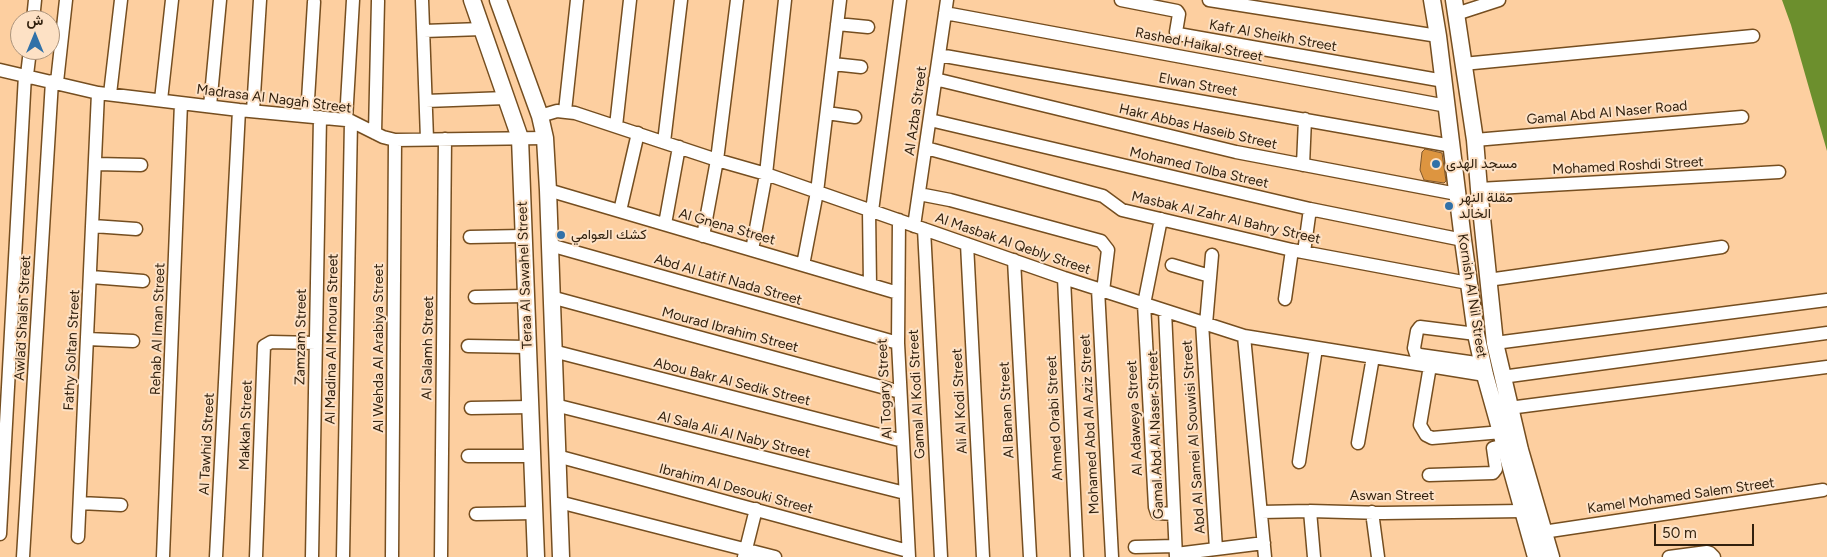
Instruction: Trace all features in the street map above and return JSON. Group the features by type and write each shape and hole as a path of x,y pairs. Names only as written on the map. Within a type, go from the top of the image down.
{"main road":[{"name":"Teraa Al Sawahel Street","path":"472,0 520,138 536,557"},
{"name":"Teraa Al Sawahel Street","path":"498,0 540,116 545,138 561,557"},
{"name":"Kornish Al Nil Street","path":"1432,0 1476,334 1484,370 1536,557"},
{"name":"Kornish Al Nil Street","path":"1455,7 1475,140 1478,189 1495,343 1509,408 1551,557"},
{"path":"529,388 554,387"},
{"path":"535,519 560,525"}],"street":[{"name":"Awlad Shalsh Street","path":"23,557 55,81 66,0"},
{"name":"Fathy Soltan Street","path":"78,537 96,164 104,93 121,0"},
{"path":"161,100 172,0"},
{"path":"210,106 220,0"},
{"path":"253,112 260,0"},
{"name":"Al Madina Al Mnoura Street","path":"343,557 348,121 352,0"},
{"path":"422,0 427,139"},
{"path":"564,111 577,0"},
{"path":"616,126 630,0"},
{"path":"664,142 681,0"},
{"path":"703,236 717,160 737,0"},
{"path":"752,250 766,174 785,0"},
{"path":"803,265 817,192 840,0"},
{"path":"870,285 871,210 900,0"},
{"name":"Al Azba Street","path":"919,227 919,194 947,0"},
{"name":"Kafr Al Sheikh Street","path":"1121,0 1178,6 1179,14 1176,32 1178,34 1444,81"},
{"path":"1209,0 1438,36"},
{"path":"1455,7 1499,0"},
{"path":"375,133 378,1"},
{"path":"307,116 314,2"},
{"name":"Rashed Haikal Street","path":"945,13 1447,106"},
{"path":"837,24 868,27"},
{"path":"424,31 482,29"},
{"path":"1463,64 1753,36"},
{"name":"Elwan Street","path":"939,55 1452,146"},
{"path":"0,534 1,482 28,60"},
{"path":"833,64 861,67"},
{"name":"Madrasa Al Nagah Street","path":"0,70 104,93 253,112 348,121 384,138 395,140 545,138"},
{"name":"Hakr Abbas Haseib Street","path":"935,79 1236,152 1457,194"},
{"path":"426,101 506,98"},
{"name":"Rehab Al Iman Street","path":"163,557 181,103"},
{"name":"Al Tawhid Street","path":"216,557 239,110"},
{"name":"Al Masbak Al Qebly Street","path":"540,116 549,112 564,111 616,126 717,160 766,174 1064,278 1244,336 1430,366 1484,370"},
{"path":"827,113 855,116"},
{"name":"Zamzam Street","path":"312,557 320,117"},
{"name":"Gamal Abd Al Naser Road","path":"1475,140 1742,117"},
{"path":"1303,166 1305,119"},
{"name":"Mohamed Tolba Street","path":"930,120 1310,209 1463,240"},
{"path":"620,211 638,133"},
{"name":"Al Salamh Street","path":"441,557 445,139"},
{"name":"Al Wehda Al Arabiya Street","path":"392,557 395,140"},
{"path":"665,224 679,147"},
{"name":"Masbak Al Zahr Al Bahry Street","path":"926,148 1103,196 1122,210 1298,251 1468,283"},
{"path":"96,164 141,166"},
{"name":"Mohamed Roshdi Street","path":"1478,189 1779,172"},
{"name":"Al Gnena Street","path":"548,190 898,293"},
{"name":"Mohamed Abd Al Aziz Street","path":"919,194 950,200 1101,241 1108,250 1101,290 1112,557"},
{"path":"1285,299 1310,209"},
{"path":"1144,304 1161,219"},
{"name":"Al Togary Street","path":"899,220 898,343 908,554"},
{"path":"93,226 136,229"},
{"name":"Gamal Al Kodi Street","path":"919,227 941,557"},
{"path":"470,237 523,236"},
{"name":"Ali Al Kodi Street","path":"967,244 983,557"},
{"name":"Abd Al Latif Nada Street","path":"550,246 898,343"},
{"path":"1488,280 1722,247"},
{"name":"Abd Al Samei Al Souwisi Street","path":"1212,255 1204,324 1216,549"},
{"name":"Al Banan Street","path":"1014,260 1030,557"},
{"path":"1172,266 1210,276"},
{"path":"90,277 143,281"},
{"name":"Ahmed Orabi Street","path":"1064,278 1077,557"},
{"path":"475,297 525,296"},
{"name":"Mourad Ibrahim Street","path":"551,297 900,392"},
{"path":"1495,343 1827,300"},
{"name":"Al Adaweya Street","path":"1144,304 1155,507 1157,513 1174,514"},
{"name":"Gamal Abd Al Naser Street","path":"1165,311 1176,553"},
{"path":"1476,334 1420,327 1417,330 1414,348 1416,354 1484,370"},
{"path":"1502,376 1827,334"},
{"path":"1244,336 1265,557"},
{"path":"88,339 133,341"},
{"name":"Makkah Street","path":"256,557 264,346 271,342 316,343"},
{"path":"468,346 527,347"},
{"path":"1299,462 1316,348"},
{"name":"Abou Bakr Al Sedik Street","path":"553,351 902,441"},
{"path":"1358,443 1373,357"},
{"path":"1430,366 1420,425 1426,435 1432,438 1503,438"},
{"path":"1509,408 1827,367"},
{"name":"Al Sala Ali Al Naby Street","path":"555,405 905,493"},
{"path":"471,408 530,406"},
{"path":"1429,475 1493,473 1496,469 1493,448 1503,438"},
{"path":"468,456 532,456"},
{"name":"Ibrahim Al Desouki Street","path":"556,456 756,509 908,554"},
{"name":"Kamel Mohamed Salem Street","path":"1543,532 1823,490"},
{"path":"559,502 745,553 776,557"},
{"path":"80,503 121,505"},
{"path":"745,553 756,509"},
{"path":"1310,510 1314,557"},
{"name":"Aswan Street","path":"1261,512 1310,510 1372,512 1522,510"},
{"path":"1372,512 1378,557"},
{"path":"476,514 535,519"},
{"path":"1135,547 1176,553 1264,543"},
{"path":"1669,557 1707,552 1714,557"}],"shaded area":[{"path":"1782,0 1827,0 1827,151 1791,25"}],"building":[{"name":"مسجد الهدى","path":"1425,149 1442,153 1446,181 1444,183 1424,180 1420,170 1422,152"}],"place":[{"name":"مسجد الهدى","path":"1436,164"},
{"name":"مقلة النهر الخالد","path":"1449,206"},
{"name":"كشك العوامي","path":"561,235"}]}
